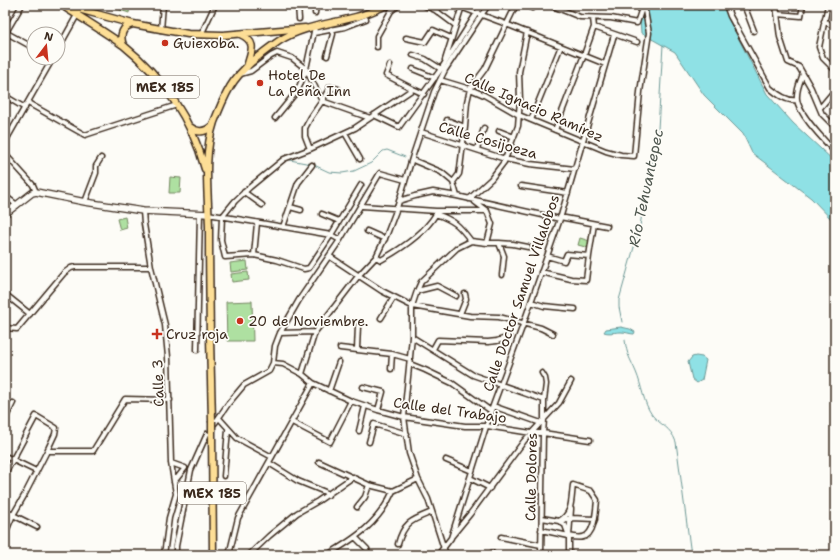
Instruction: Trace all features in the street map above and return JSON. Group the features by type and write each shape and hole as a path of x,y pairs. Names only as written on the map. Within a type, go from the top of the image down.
{"main road":[{"path":"63,5 123,45"},
{"path":"63,5 133,24 161,30 201,35 240,34 303,28 312,30"},
{"name":"MEX 185","path":"206,174 214,124 228,90 247,67 279,41 388,5"},
{"path":"123,45 121,36 122,32 128,25 133,24"},
{"path":"240,34 248,38 252,45 247,67"},
{"name":"MEX 185","path":"123,45 152,70 177,105 189,126 203,160 206,174 213,422 210,433 213,555"},
{"path":"189,126 193,130 199,132 208,130 214,124"}],"street":[{"path":"22,5 5,33 26,44"},
{"path":"161,30 163,5"},
{"path":"201,35 215,5"},
{"path":"298,5 299,19"},
{"path":"315,13 316,5"},
{"path":"377,48 377,36 391,10 399,5"},
{"path":"423,5 434,10 455,25"},
{"path":"455,5 461,6 605,64"},
{"path":"374,115 399,127 435,78 482,5"},
{"path":"302,374 315,332 359,275 376,257 397,208 431,98 440,80 488,5"},
{"path":"453,182 459,174 467,102 470,89 485,69 516,5"},
{"path":"525,5 532,8 538,5"},
{"path":"550,5 580,17 621,20 636,23 643,5"},
{"name":"Calle Ignacio Ramírez","path":"440,80 470,89 484,95 519,116 606,151 621,155 634,156 640,92 649,33 643,5"},
{"path":"726,5 730,16 770,88 792,101 797,100"},
{"path":"744,5 754,31"},
{"path":"776,5 780,37 788,62 799,67 822,114 835,127"},
{"path":"777,14 802,16 803,5"},
{"path":"828,5 819,50 823,58 835,70"},
{"path":"445,63 461,6"},
{"path":"66,35 77,15"},
{"path":"555,130 594,27 594,18"},
{"path":"275,118 298,90 306,69 312,30 345,27 366,19"},
{"path":"824,21 835,27"},
{"path":"594,27 637,42"},
{"path":"327,56 333,34 330,29"},
{"path":"406,38 425,42 433,30 451,38"},
{"path":"471,200 491,179 506,159 518,126 519,72 527,32"},
{"name":"Calle Doctor Samuel Villalobos","path":"438,555 450,538 491,412 521,330 521,323 531,302 560,218 584,142 614,35"},
{"path":"531,120 561,46"},
{"path":"240,74 251,71 277,53 292,58 306,69 322,101 370,118"},
{"path":"414,55 425,59 441,69"},
{"path":"390,65 386,75 424,94"},
{"path":"5,142 48,66"},
{"path":"413,70 435,78"},
{"path":"803,74 797,91 797,100 802,112 835,152"},
{"path":"310,149 305,128 330,87 338,89"},
{"path":"361,185 331,235 308,268 304,269 277,260 254,255 225,257 221,240 222,217 244,192 284,159 310,149 355,128 413,89"},
{"path":"820,108 835,90"},
{"path":"5,96 25,108"},
{"path":"28,102 85,134 177,105"},
{"path":"447,120 465,128"},
{"path":"477,149 484,128"},
{"path":"499,131 514,137"},
{"name":"Calle Cosijoeza","path":"420,132 506,159 530,164 575,168"},
{"path":"345,133 360,159"},
{"path":"5,154 33,185 36,192"},
{"path":"85,202 96,173 98,162 101,158"},
{"path":"415,162 441,172 453,182 458,196"},
{"path":"284,227 298,183 312,165"},
{"path":"213,422 219,418 228,404 244,385 269,370 273,362 275,346 280,333 299,300 362,206 380,173 405,180"},
{"path":"521,186 568,193"},
{"path":"5,214 36,192 85,202 143,211 208,214 331,235 340,240"},
{"path":"244,192 262,205"},
{"path":"399,201 433,192 607,226"},
{"path":"5,196 17,205"},
{"path":"471,200 487,211 492,224 488,243"},
{"path":"362,206 436,212 487,211"},
{"path":"290,207 301,210"},
{"name":"Calle 3","path":"143,211 151,267 165,325 168,357 171,463 176,494 169,518 164,555"},
{"path":"436,212 449,218 460,226 471,241"},
{"path":"376,257 381,260 415,238 431,222 436,212"},
{"path":"197,350 200,214"},
{"path":"322,214 339,221"},
{"path":"254,255 257,223"},
{"path":"541,272 571,279 586,280 594,224"},
{"path":"367,231 385,239"},
{"path":"446,555 428,499 418,479 409,453 404,417 412,337 412,306 421,282 428,274 454,251 471,241 513,244 528,247"},
{"path":"500,243 504,256 502,275"},
{"path":"547,256 564,261 567,254 589,256"},
{"path":"329,256 394,297 412,306 470,316 499,317 541,328 553,334"},
{"path":"5,328 17,329 64,273 71,268 151,267"},
{"path":"417,291 438,286 456,296"},
{"path":"5,294 30,314"},
{"path":"460,314 466,299 465,294"},
{"path":"381,318 394,297"},
{"path":"531,302 544,306 575,309"},
{"path":"357,349 358,326"},
{"path":"280,333 315,332"},
{"path":"412,337 473,375 544,400"},
{"path":"433,349 438,340 488,342 509,337"},
{"path":"340,348 392,354 410,358"},
{"path":"391,369 392,354"},
{"name":"Calle del Trabajo","path":"273,362 283,364 329,391 351,401 404,417 465,426 487,426 590,440"},
{"path":"329,391 339,362"},
{"path":"410,364 452,383 491,412"},
{"name":"Calle Dolores","path":"541,555 542,433 546,384 542,373"},
{"path":"229,555 238,518 313,382"},
{"path":"450,538 531,433 543,422 559,403 571,382"},
{"path":"363,387 383,392 378,410"},
{"path":"47,451 93,451 125,398 170,400"},
{"path":"292,422 330,442 351,401"},
{"path":"5,419 13,403"},
{"path":"359,431 365,406"},
{"path":"494,406 543,422"},
{"path":"5,474 36,416 56,428 55,434 47,451 13,515 5,534"},
{"path":"219,418 228,430 237,438 272,457"},
{"path":"369,442 374,424 407,434"},
{"path":"224,476 228,430"},
{"path":"176,555 176,546 191,470 210,433"},
{"path":"5,456 36,471"},
{"path":"446,460 472,471"},
{"path":"319,462 369,486 393,490 418,479"},
{"path":"171,463 191,470"},
{"path":"269,463 298,481 328,495"},
{"path":"174,482 185,468"},
{"path":"249,555 297,513 328,495 353,477"},
{"path":"470,478 490,488"},
{"path":"541,530 583,537 589,533 595,519 597,500 591,491 573,485 569,512 566,517 559,521"},
{"path":"357,507 369,486"},
{"path":"327,555 355,537 375,520 387,504 393,490"},
{"path":"569,555 571,518 570,503"},
{"path":"5,511 37,528"},
{"path":"398,544 400,534 404,526 411,521 432,512"},
{"path":"542,518 559,521 565,525 570,536"},
{"path":"559,521 571,518 595,519"},
{"path":"355,537 367,549"},
{"path":"501,537 541,545"}],"green space":[{"path":"106,5 130,5 129,13"},
{"path":"170,177 181,178 180,193 169,193"},
{"path":"125,217 127,228 120,230 117,219"},
{"path":"580,238 590,241 589,248 578,245"},
{"path":"247,261 248,270 231,272 230,263"},
{"path":"248,272 249,280 232,282 231,274"},
{"name":"20 de Noviembre.","path":"252,301 253,341 227,341 226,302"}],"water":[{"path":"639,5 726,5 729,20 767,94 793,123 835,162 835,223 811,198 752,153 743,134 704,95 675,52 641,33"},
{"path":"621,327 635,332 634,334 623,332 604,332 606,329"},
{"path":"692,357 702,357 706,360 702,380 697,383 692,379 688,362"}],"waterway":[{"name":"Río Tehuantepec","path":"622,322 619,300 640,226 646,188 657,146 663,45"},
{"path":"314,165 329,172 342,173 354,171 371,163 383,151 387,150 405,157"},
{"path":"290,160 311,164"},
{"name":"Río Tehuantepec","path":"625,340 628,353 649,410 655,419 671,433 676,442 691,555"}],"place":[{"name":"Guiexoba.","path":"165,43"},
{"name":"Hotel De La Peña Inn","path":"260,83"},
{"name":"20 de Noviembre.","path":"240,321"},
{"name":"Cruz roja","path":"157,334"}]}
